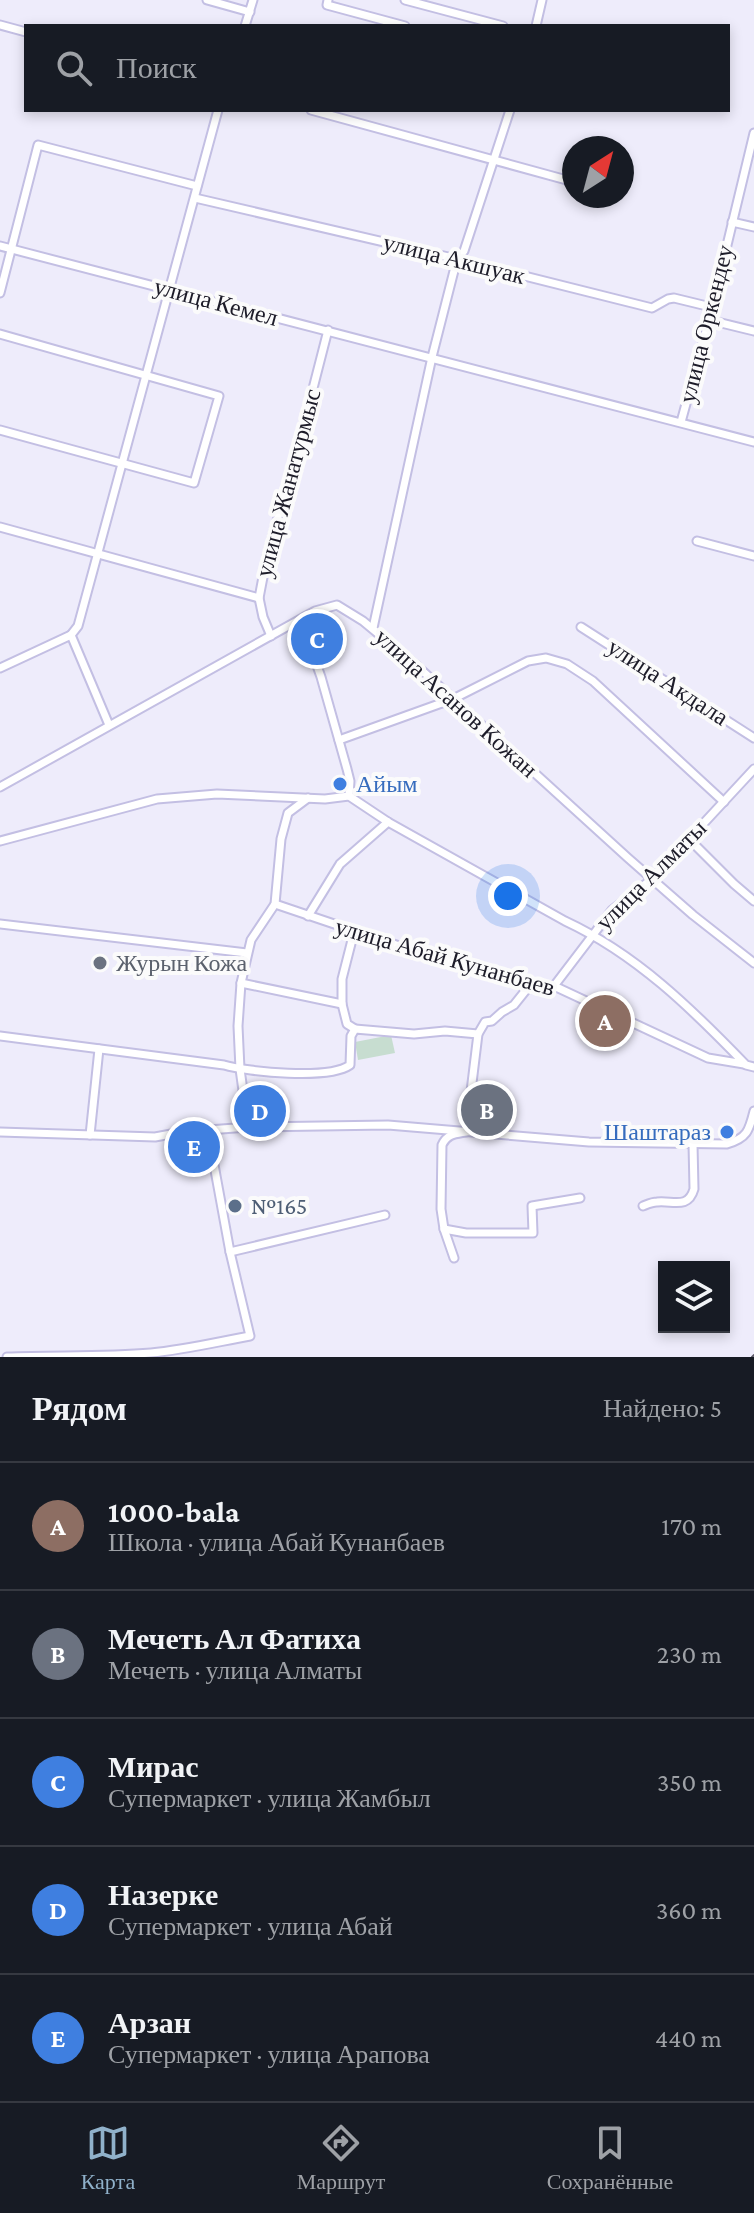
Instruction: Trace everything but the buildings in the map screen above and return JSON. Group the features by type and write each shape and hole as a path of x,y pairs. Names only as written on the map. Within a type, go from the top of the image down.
{"street":[{"path":"207,0 250,12"},
{"path":"246,24 253,0"},
{"path":"328,0 327,5 398,24"},
{"path":"405,0 495,24"},
{"path":"536,24 542,0"},
{"path":"0,25 24,31"},
{"path":"0,668 71,635 78,626 217,112"},
{"path":"318,112 562,179"},
{"path":"373,628 432,357 457,259 464,251 509,112"},
{"name":"улица Оркендеу","path":"681,422 754,133"},
{"path":"0,293 38,145 197,186"},
{"name":"улица Акшуак","path":"195,198 652,308 674,298 711,307"},
{"path":"732,222 754,227"},
{"name":"улица Кемел","path":"0,246 754,442"},
{"path":"709,320 754,331"},
{"name":"улица Жанатурмыс","path":"271,636 259,598 267,556 328,330"},
{"path":"0,334 219,396 194,483 0,430"},
{"path":"0,527 259,598"},
{"path":"697,541 754,556"},
{"name":"улица Асанов Кожан","path":"1,784 315,611 337,605 373,628 652,879 754,963"},
{"path":"298,621 321,677 350,781 349,796"},
{"name":"улица Акдала","path":"581,627 754,738"},
{"path":"71,635 109,725"},
{"path":"339,740 453,699 528,661 546,658 567,664 593,681 724,802"},
{"name":"улица Алматы","path":"554,986 612,910 652,879 754,769"},
{"path":"0,841 157,799 217,794 325,799 349,796 388,822 593,934 675,994 750,1066"},
{"path":"248,1127 240,1069 238,1026 241,983 251,940 275,904 283,826 288,813 308,798"},
{"path":"308,916 340,864 388,822"},
{"path":"688,838 754,901"},
{"name":"улица Абай Кунанбаев","path":"275,904 354,932 530,985 554,986 708,1058 750,1066"},
{"path":"0,924 247,953"},
{"path":"354,932 342,979 342,1004 347,1024 355,1029 414,1034 445,1031 478,1034"},
{"path":"241,983 342,1004"},
{"path":"466,1132 478,1034 485,1022 492,1021 514,1005 530,985"},
{"path":"0,1036 240,1069 312,1074 350,1065 351,1036 355,1029"},
{"path":"90,1135 99,1049"},
{"path":"0,1132 155,1137 248,1127 388,1125 589,1142 727,1144 747,1133 754,1111"},
{"path":"7,1357 155,1353 250,1336 230,1252 208,1132"},
{"path":"454,1258 441,1209 442,1145 451,1135 466,1132"},
{"path":"643,1206 658,1201 673,1204 692,1196 693,1144"},
{"path":"444,1229 466,1233 533,1233 532,1206 580,1198"},
{"path":"230,1252 385,1215"}],"green space":[{"path":"391,1035 395,1053 358,1060 355,1042"}],"place":[{"name":"Мирас","path":"317,639"},
{"name":"Айым","path":"340,784"},
{"name":"Журын Кожа","path":"100,963"},
{"name":"1000-bala","path":"605,1021"},
{"name":"Мечеть Ал Фатиха","path":"487,1110"},
{"name":"Назерке","path":"260,1111"},
{"name":"Шаштараз","path":"727,1132"},
{"name":"Арзан","path":"194,1147"},
{"name":"№165","path":"235,1206"}]}
